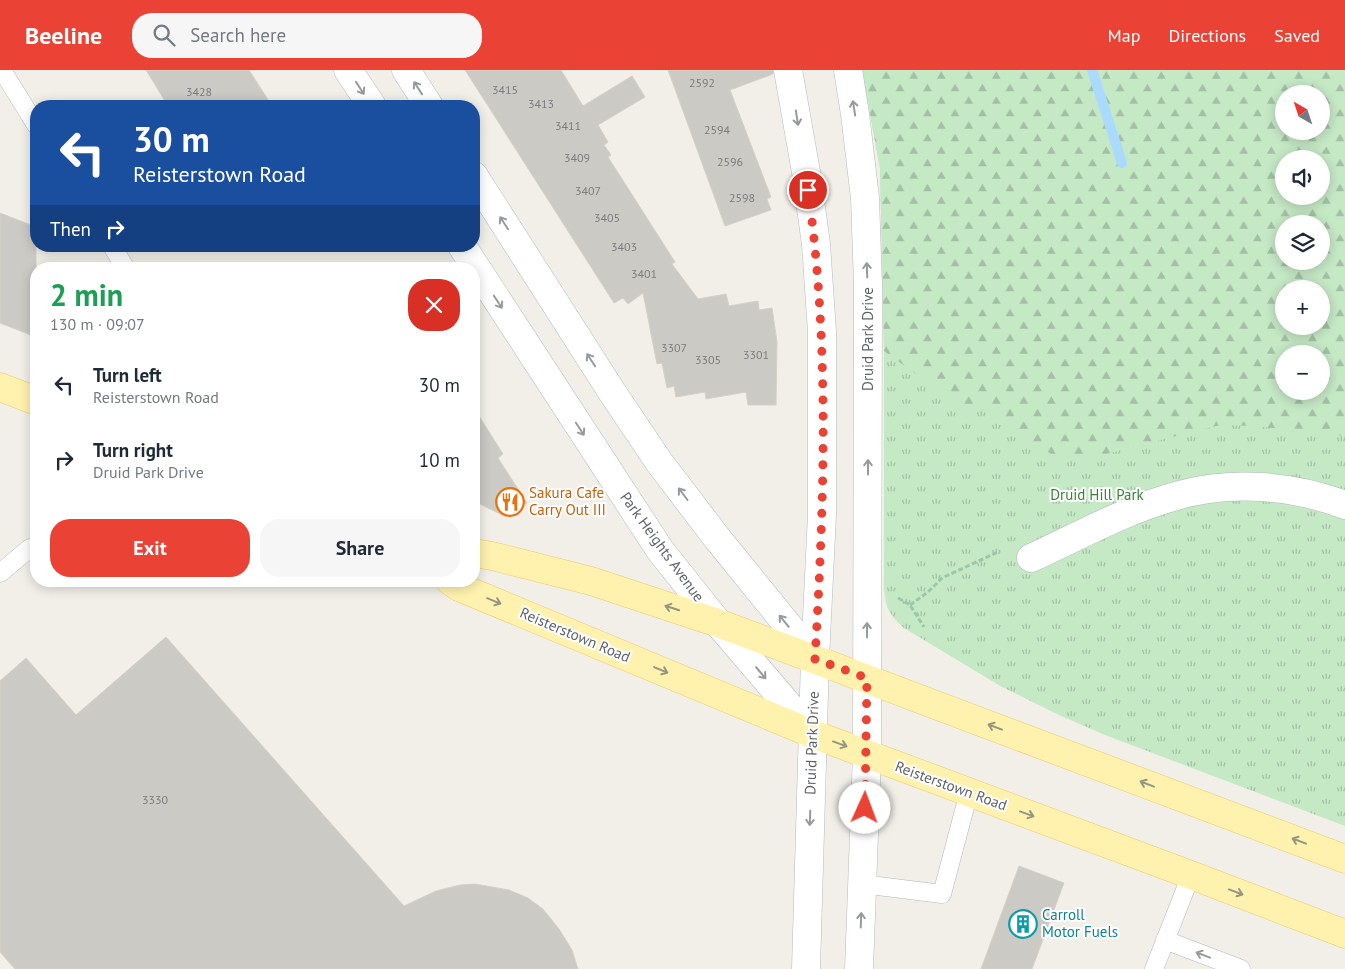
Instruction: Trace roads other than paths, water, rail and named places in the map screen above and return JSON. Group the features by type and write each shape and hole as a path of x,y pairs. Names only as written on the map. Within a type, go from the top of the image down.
{"main road":[{"path":"348,70 368,100"},
{"path":"406,70 425,100"},
{"name":"Druid Park Drive","path":"788,70 806,172 816,244 822,332 822,521 815,659 806,969"},
{"name":"Druid Park Drive","path":"848,70 864,198 868,286 867,754 859,969"},
{"path":"480,185 659,462 717,538 815,659"},
{"name":"Park Heights Avenue","path":"480,274 648,533 718,623 813,734"},
{"path":"0,387 30,400"},
{"path":"1031,558 1133,510 1177,495 1224,487 1279,488 1345,505"},
{"path":"480,554 591,581 718,623 1345,858"},
{"name":"Reisterstown Road","path":"459,587 813,734 1345,934"}],"lane":[{"path":"2,70 30,115"},
{"path":"0,573 30,548"},
{"path":"862,884 942,894 969,792"},
{"path":"1154,969 1191,875"},
{"path":"1165,940 1240,969"}],"waterway":[{"path":"1092,70 1122,163"}],"place":[{"name":"Sakura Cafe Carry Out III","path":"510,502"},
{"name":"Carroll Motor Fuels","path":"1023,924"}],"park label":[{"name":"Druid Hill Park","path":"1097,495"}]}
